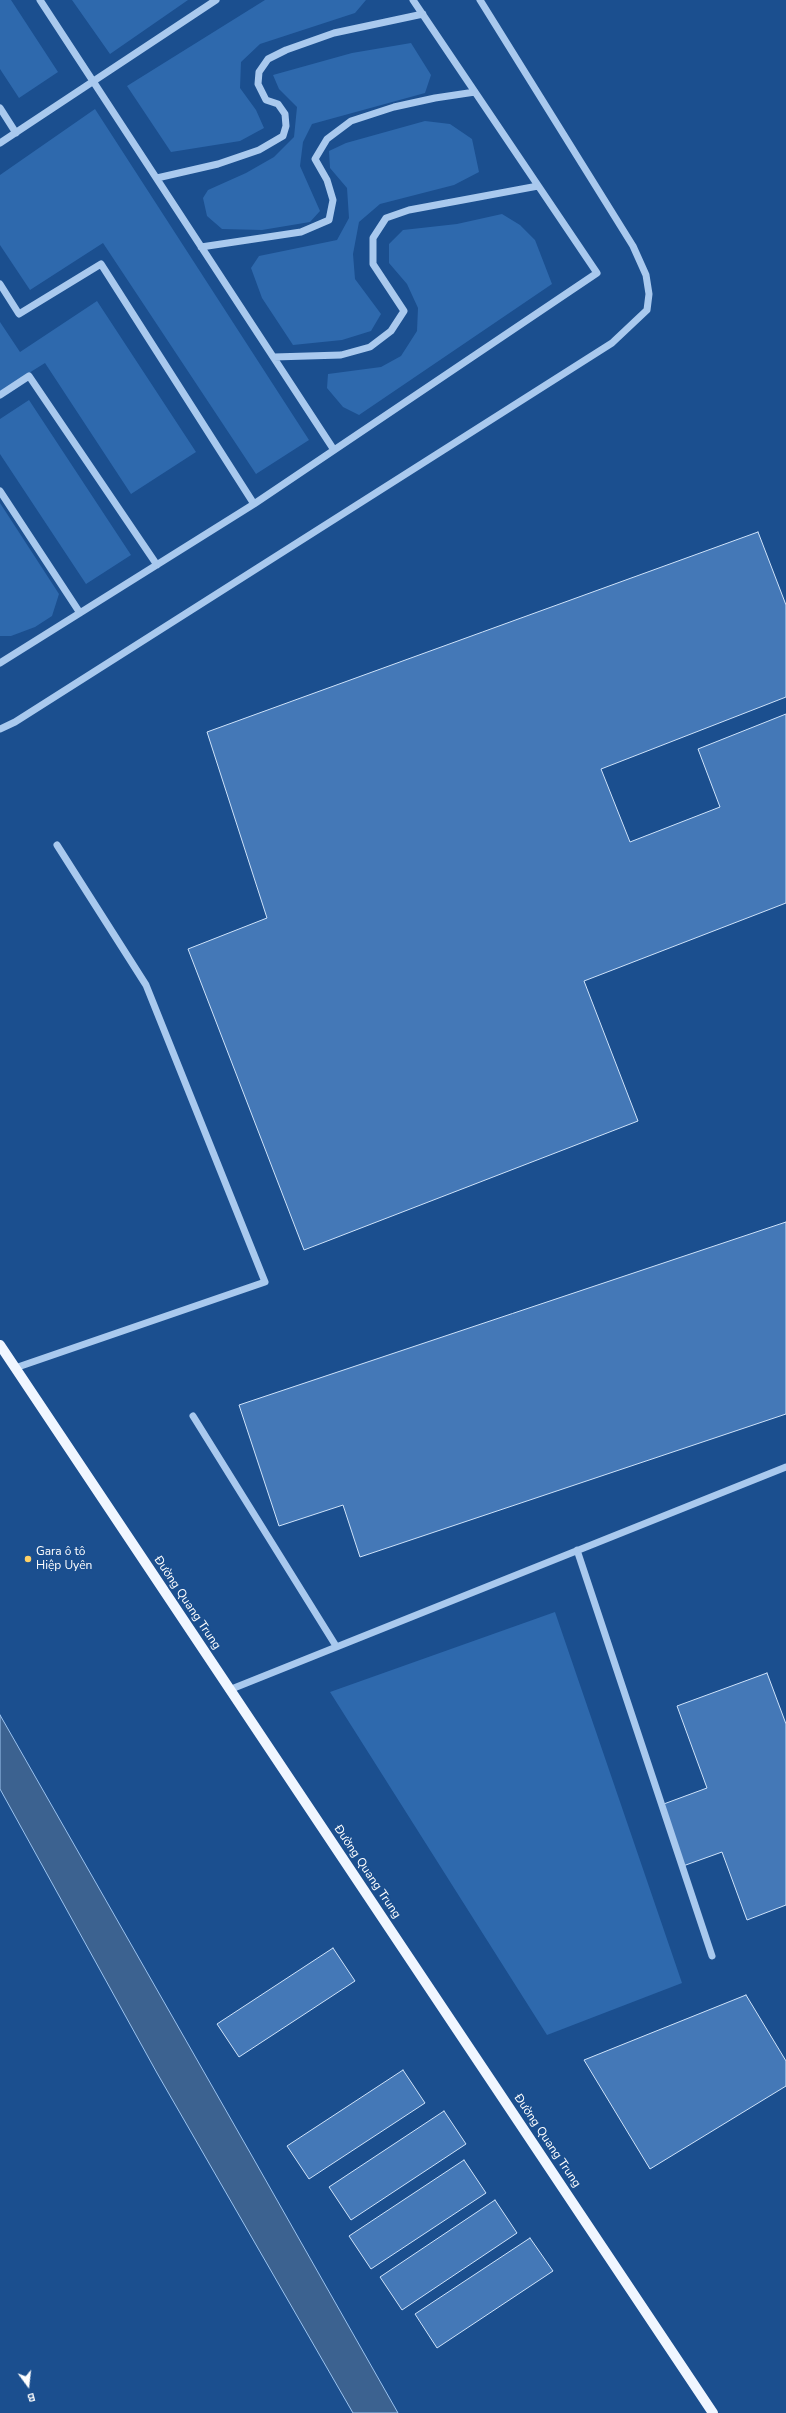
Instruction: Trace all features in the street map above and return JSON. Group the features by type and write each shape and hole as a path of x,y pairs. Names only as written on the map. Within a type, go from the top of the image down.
{"main road":[{"name":"Đường Quang Trung","path":"0,1345 713,2413"}],"lane":[{"path":"40,0 334,450"},
{"path":"0,143 216,0"},
{"path":"0,663 254,504 597,273 413,0"},
{"path":"0,729 15,722 612,343 647,310 649,294 646,275 633,246 480,0"},
{"path":"157,178 225,162 258,150 283,136 286,126 285,114 278,104 266,100 258,84 258,72 268,59 286,50 334,33 423,14"},
{"path":"202,247 301,232 329,220 333,200 326,180 315,159 327,139 351,121 394,107 435,98 475,92"},
{"path":"0,108 16,133"},
{"path":"274,358 341,355 370,347 391,331 404,311 372,264 373,238 386,218 409,210 538,186"},
{"path":"0,284 19,314 101,264 254,504"},
{"path":"0,395 30,376 157,564"},
{"path":"0,491 80,613"},
{"path":"16,1368 265,1282 146,985 57,845"},
{"path":"193,1416 336,1646"},
{"path":"229,1690 786,1467"},
{"path":"577,1550 712,1956"}],"shaded area":[{"path":"0,0 11,0 58,72 19,98 0,69"},
{"path":"72,0 188,0 110,54"},
{"path":"265,0 366,0 355,13 260,44 241,62 240,88 256,110 264,128 240,141 171,152 127,86"},
{"path":"411,43 431,75 425,93 312,124 303,142 300,166 320,211 310,222 262,230 222,229 207,216 203,198 208,190 246,173 274,157 294,137 297,107 279,89 273,75 352,53"},
{"path":"95,109 309,440 256,474 103,243 30,290 0,245 0,175"},
{"path":"425,121 450,124 472,139 479,172 454,185 380,204 359,222 353,254 355,279 381,314 371,331 342,340 293,345 262,298 251,268 259,256 337,240 349,218 347,188 330,168 329,151 346,143"},
{"path":"502,214 520,225 535,240 552,284 359,415 343,407 327,388 328,374 381,367 401,356 417,331 418,308 407,284 389,263 389,244 403,230 457,224"},
{"path":"97,301 196,452 131,494 45,363 0,391 0,322 20,352"},
{"path":"29,400 131,555 86,584 0,454 0,419"},
{"path":"0,503 59,594 52,616 35,627 11,636 0,636"},
{"path":"555,1612 682,1983 547,2035 330,1692"},
{"path":"0,1715 398,2413 353,2413 157,2073 0,1789"}],"building":[{"path":"758,532 786,605 786,697 601,769 630,842 720,807 698,749 786,714 786,903 584,981 638,1121 304,1250 188,949 267,918 207,732"},
{"path":"786,1222 786,1414 360,1557 343,1505 279,1526 239,1405"},
{"path":"767,1673 786,1724 786,1905 747,1920 722,1852 683,1866 661,1805 707,1788 677,1706"},
{"path":"333,1948 355,1981 239,2057 217,2024"},
{"path":"746,1995 786,2061 786,2086 650,2169 584,2060"},
{"path":"403,2070 425,2103 309,2179 287,2146"},
{"path":"444,2111 466,2144 351,2220 329,2187"},
{"path":"464,2160 486,2193 371,2269 349,2236"},
{"path":"495,2200 517,2233 402,2310 380,2277"},
{"path":"530,2238 553,2271 437,2348 415,2314"}],"place":[{"name":"Gara ô tô Hiệp Uyên","path":"28,1559"}]}
